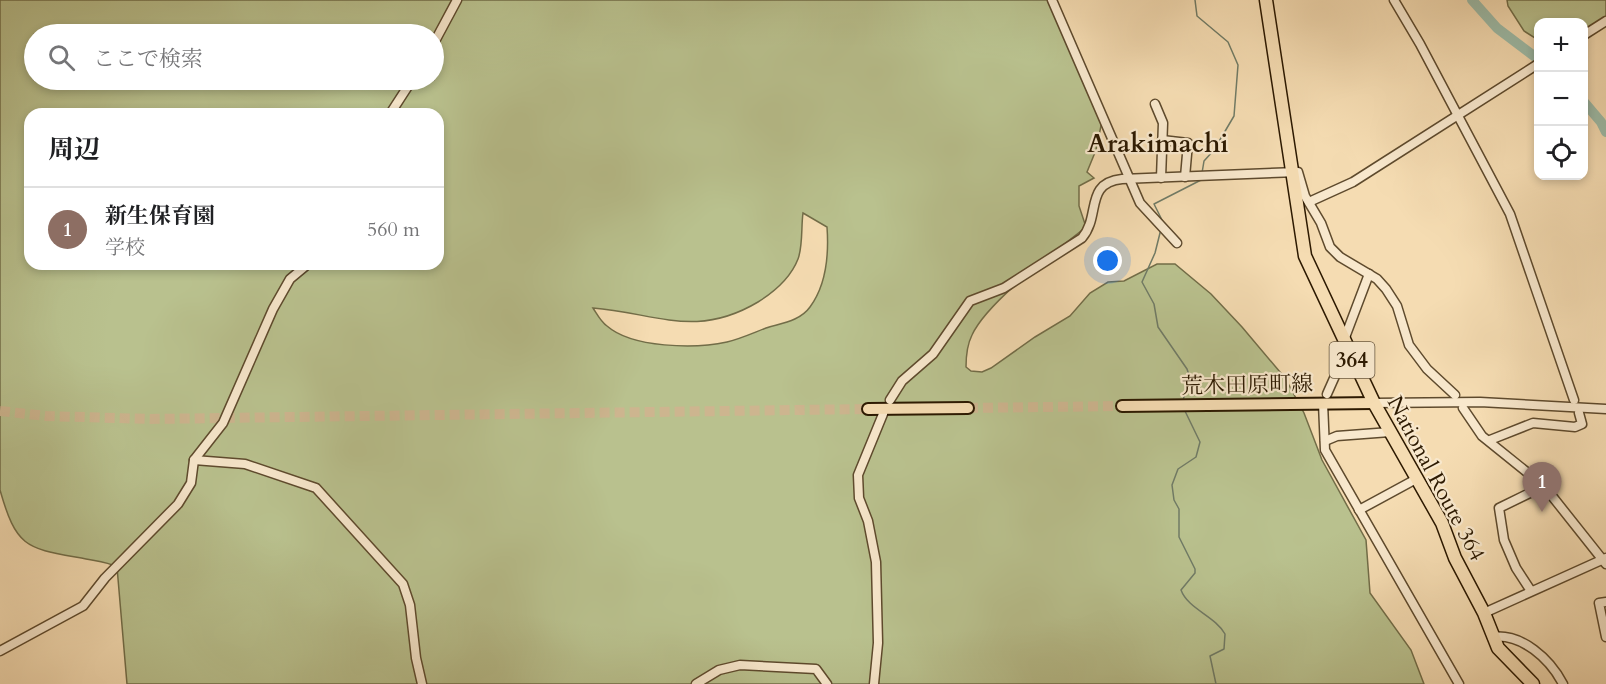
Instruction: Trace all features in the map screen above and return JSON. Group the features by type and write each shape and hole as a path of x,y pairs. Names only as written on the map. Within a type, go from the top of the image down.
{"highway":[{"name":"National Route 364","path":"1266,0 1305,256 1374,403 1442,523 1455,558 1484,613 1492,637 1498,648 1533,684"}],"main road":[{"name":"荒木田原町線","path":"1122,406 1325,398 1374,403"},
{"path":"868,409 968,408"}],"street":[{"path":"444,24 457,0"},
{"path":"1052,0 1065,25 1128,179 1147,211 1177,243"},
{"path":"1394,0 1459,116 1510,214 1575,400"},
{"path":"1588,32 1606,21"},
{"path":"1309,202 1353,182 1534,67"},
{"path":"394,108 406,90"},
{"path":"1155,104 1163,123 1161,178"},
{"path":"1162,140 1188,143 1185,177"},
{"path":"890,400 902,381 919,369 939,345 970,301 1014,282 1087,233 1102,186 1114,180 1291,172 1300,175 1303,191 1336,254 1369,274 1392,297 1409,345 1418,359 1455,395"},
{"path":"0,651 83,606 105,578 178,504 191,483 194,460 223,423 278,300 290,279 301,270"},
{"path":"1369,274 1325,398 1326,450 1460,684"},
{"path":"1374,403 1491,403 1606,409"},
{"path":"1463,408 1474,427 1510,460 1544,486 1605,561 1484,613"},
{"path":"1490,440 1533,423 1575,427 1582,424 1579,412"},
{"path":"874,684 878,644 876,562 868,521 859,498 858,475 883,414"},
{"path":"1325,441 1337,436 1390,432"},
{"path":"194,460 245,464 316,488 402,584 410,605 417,665 422,684"},
{"path":"1359,510 1418,478"},
{"path":"1531,591 1516,568 1504,540 1498,508 1544,486"},
{"path":"1606,602 1599,603 1606,637"},
{"path":"1492,637 1513,638 1536,653 1555,669 1563,684"},
{"path":"696,684 719,670 740,665 816,669 827,684"}],"green space":[{"path":"0,0 1049,0 1102,121 1096,150 1087,172 1094,178 1079,186 1079,206 1086,227 1023,278 980,322 970,339 966,367 971,371 982,372 991,368 1070,316 1090,293 1108,282 1124,281 1157,264 1175,264 1211,294 1285,378 1304,413 1322,460 1366,540 1370,593 1411,650 1424,684 127,684 117,567 50,552 27,543 12,525 0,490","holes":["803,213 827,227 828,248 826,269 816,298 806,312 796,318 727,342 682,346 632,339 607,326 593,308 676,321 715,319 736,313 770,294 791,272 800,254"]},
{"path":"1507,0 1606,0 1606,17 1588,28 1588,18 1534,18 1534,37 1524,31 1508,6"}],"waterway":[{"path":"1195,0 1197,16 1228,42 1238,65 1234,116 1214,150 1204,161 1202,173"},
{"path":"1472,0 1497,28 1534,56"},
{"path":"1588,107 1606,132"},
{"path":"1163,222 1154,204 1201,180"},
{"path":"1161,229 1155,253 1142,282 1154,304 1158,327 1187,369 1189,375 1183,401"},
{"path":"1184,409 1200,442 1196,457 1178,469 1172,485 1174,500 1179,509 1179,537 1195,569 1195,573 1181,590 1184,597 1215,622 1225,634 1224,649 1210,656 1216,684"}],"tunnel":[{"path":"968,408 1122,406"},
{"path":"0,411 46,416 150,419 868,409"}],"place":[{"name":"新生保育園","path":"1542,512"}],"district":[{"name":"Arakimachi","path":"1158,143"}]}
